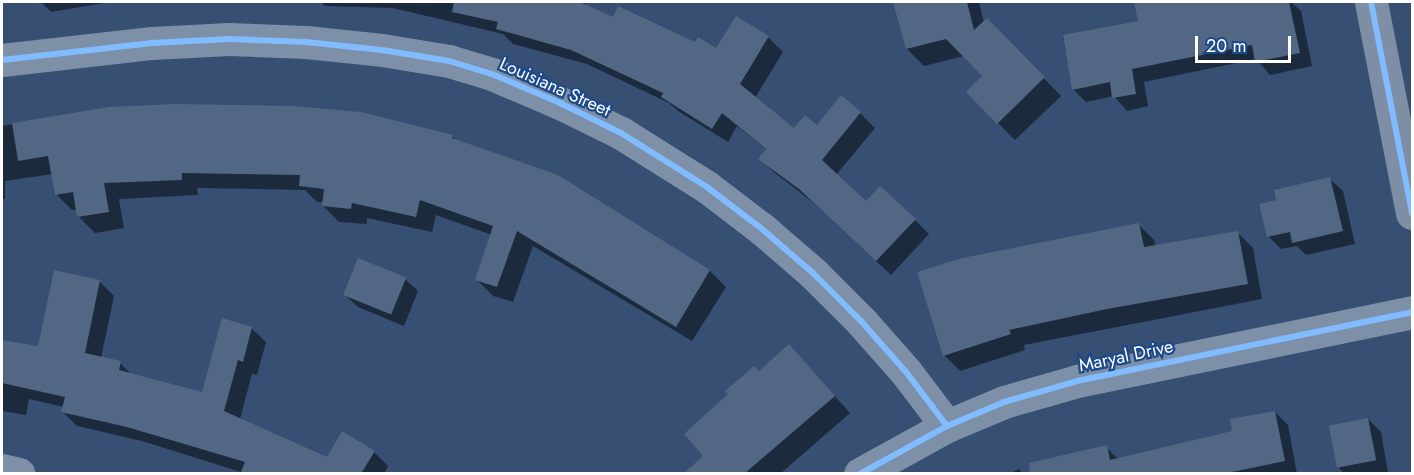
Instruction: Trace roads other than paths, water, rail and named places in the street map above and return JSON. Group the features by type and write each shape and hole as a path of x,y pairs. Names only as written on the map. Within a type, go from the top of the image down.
{"main road":[{"path":"1371,2 1413,213"}],"street":[{"name":"Louisiana Street","path":"2,60 152,42 240,40 306,42 382,50 449,61 492,74 560,103 621,133 707,187 762,228 813,273 861,321 906,372 947,426"},
{"name":"Maryal Drive","path":"860,474 947,426 1004,402 1077,381 1413,312"},
{"path":"2,470 19,474"}]}
